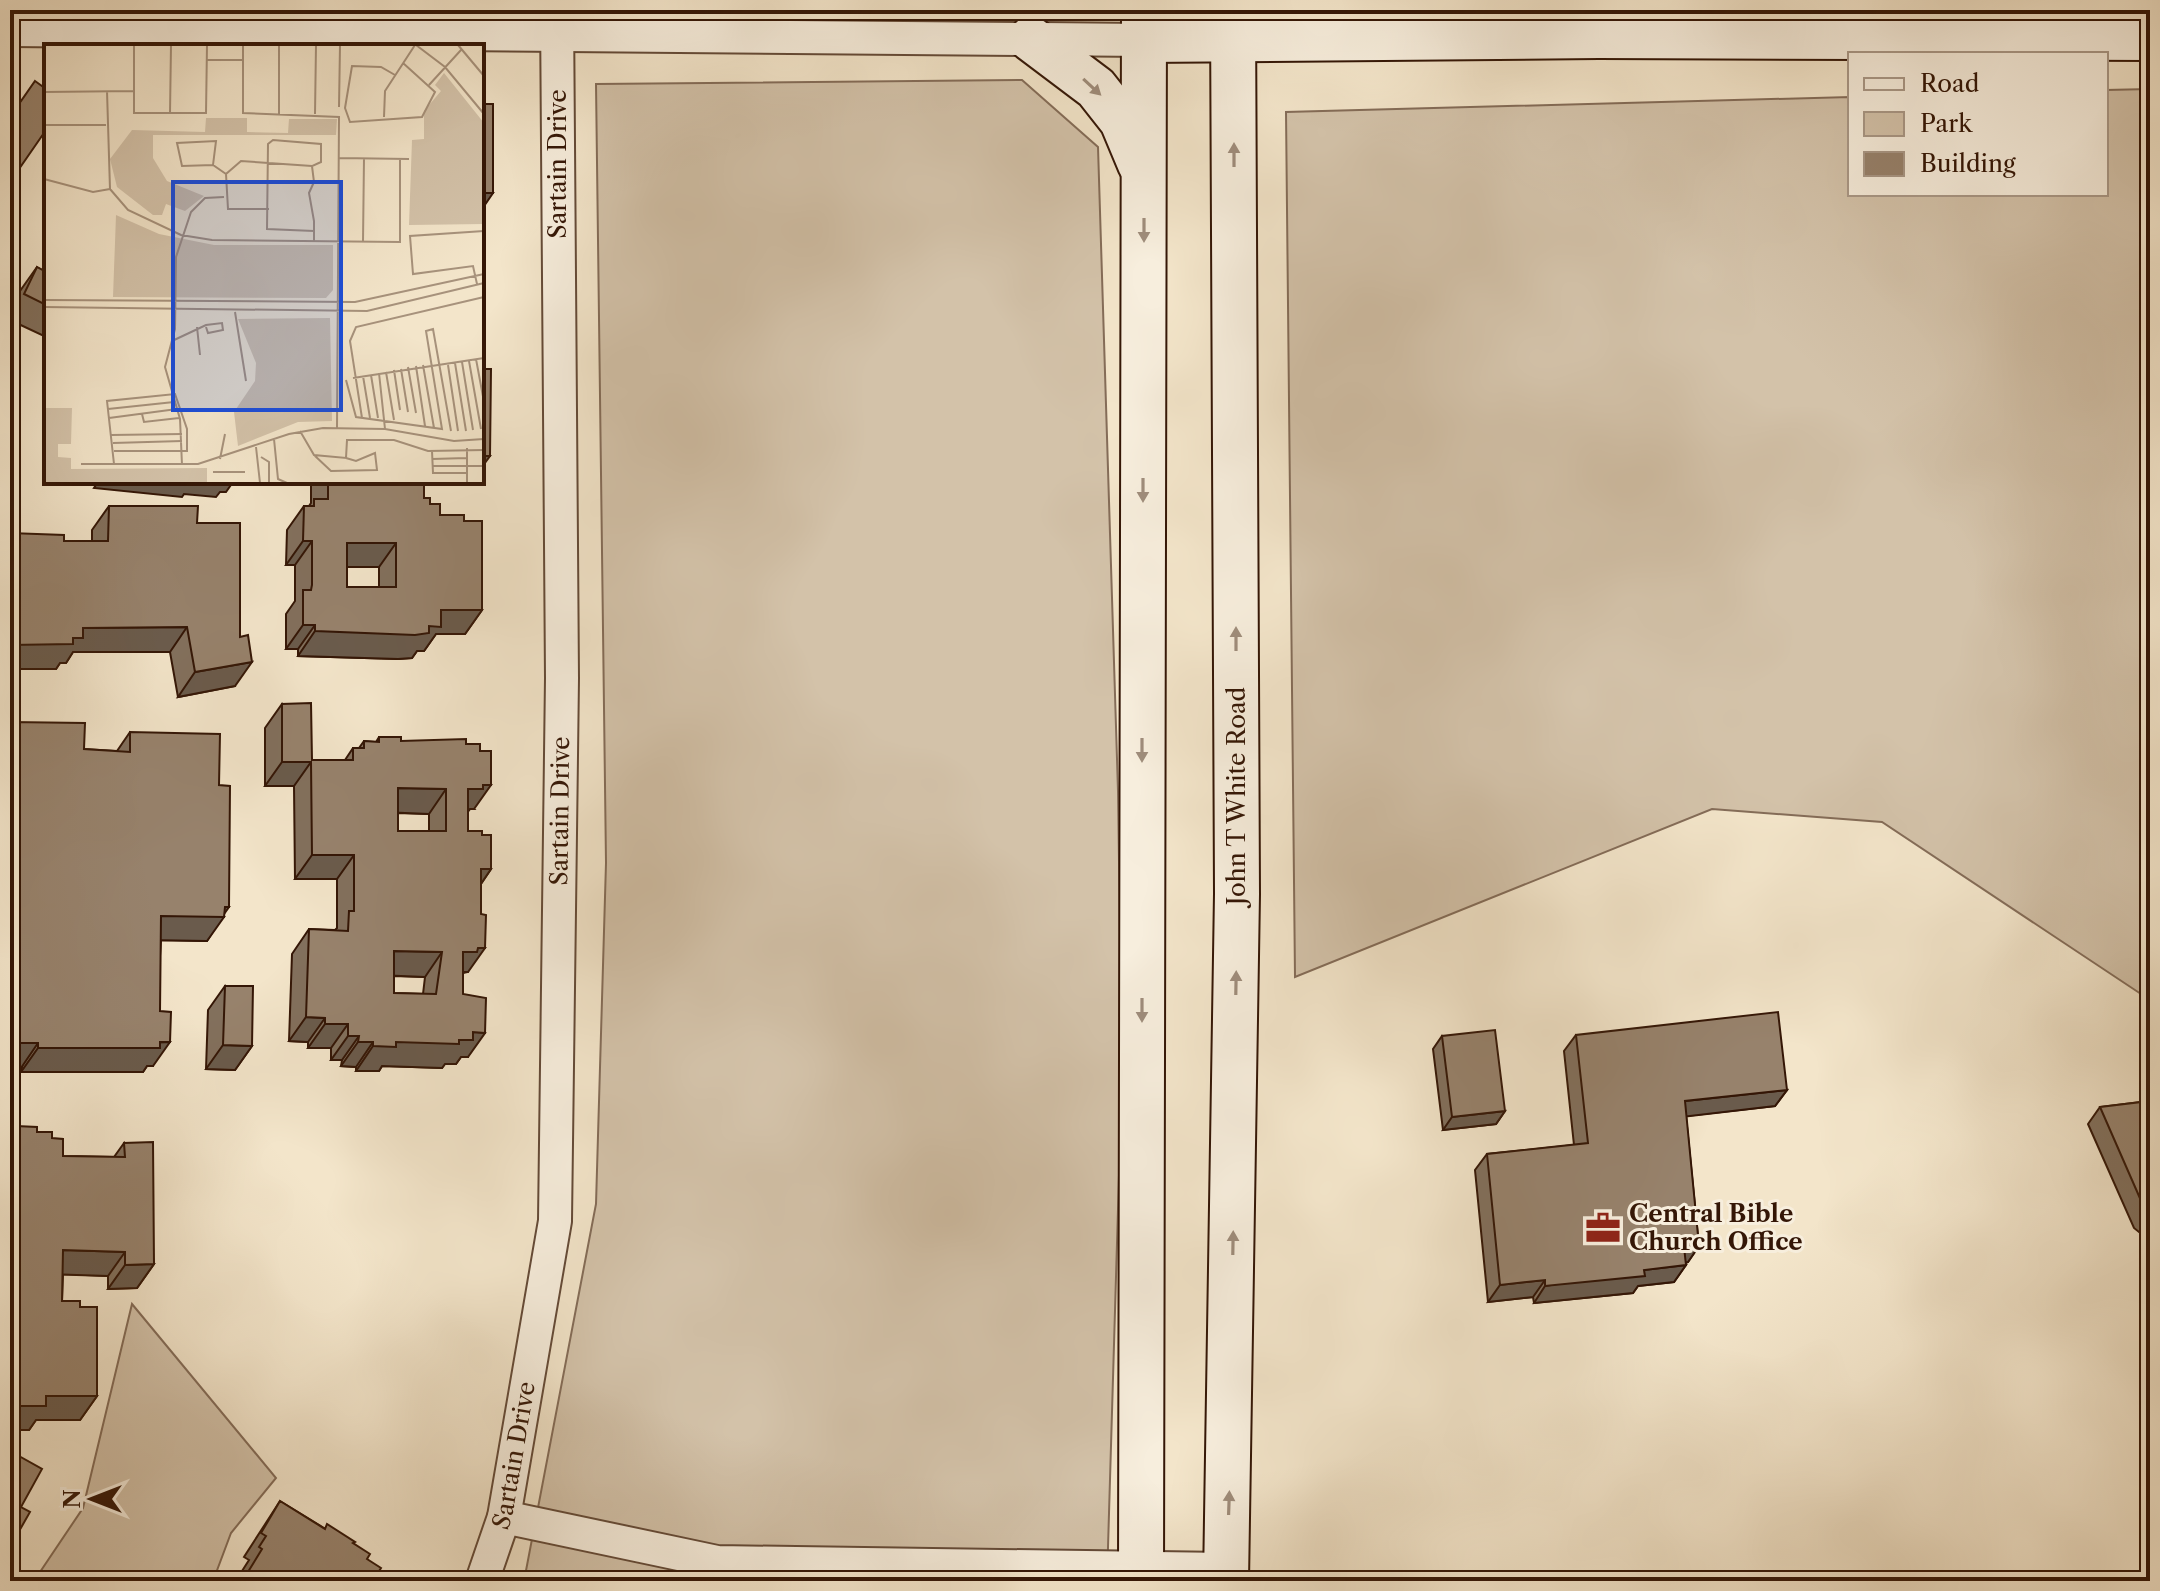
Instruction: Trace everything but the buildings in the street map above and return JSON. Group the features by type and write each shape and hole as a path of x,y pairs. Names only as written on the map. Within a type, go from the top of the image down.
{"main road":[{"path":"1141,1574 1144,25 1599,36 2150,38"},
{"name":"John T White Road","path":"1226,1575 1237,894 1233,25"},
{"path":"1031,39 1096,88 1122,121 1144,171"}],"street":[{"path":"10,30 557,22 1031,39 1144,25"},
{"name":"Sartain Drive","path":"482,1581 504,1517 555,1221 562,678 557,22"},
{"path":"504,1517 717,1562 1226,1575"}],"green space":[{"path":"1022,80 1098,147 1118,791 1122,1074 1107,1581 524,1581 596,1204 606,863 596,84"},
{"path":"2150,89 2150,1000 1882,822 1712,809 1295,977 1286,112 1848,97 1848,196 2108,196 2108,90"},
{"path":"132,1304 276,1478 231,1533 213,1581 34,1581 83,1508"}],"place":[{"name":"Central Bible Church Office","path":"1603,1228"}]}
